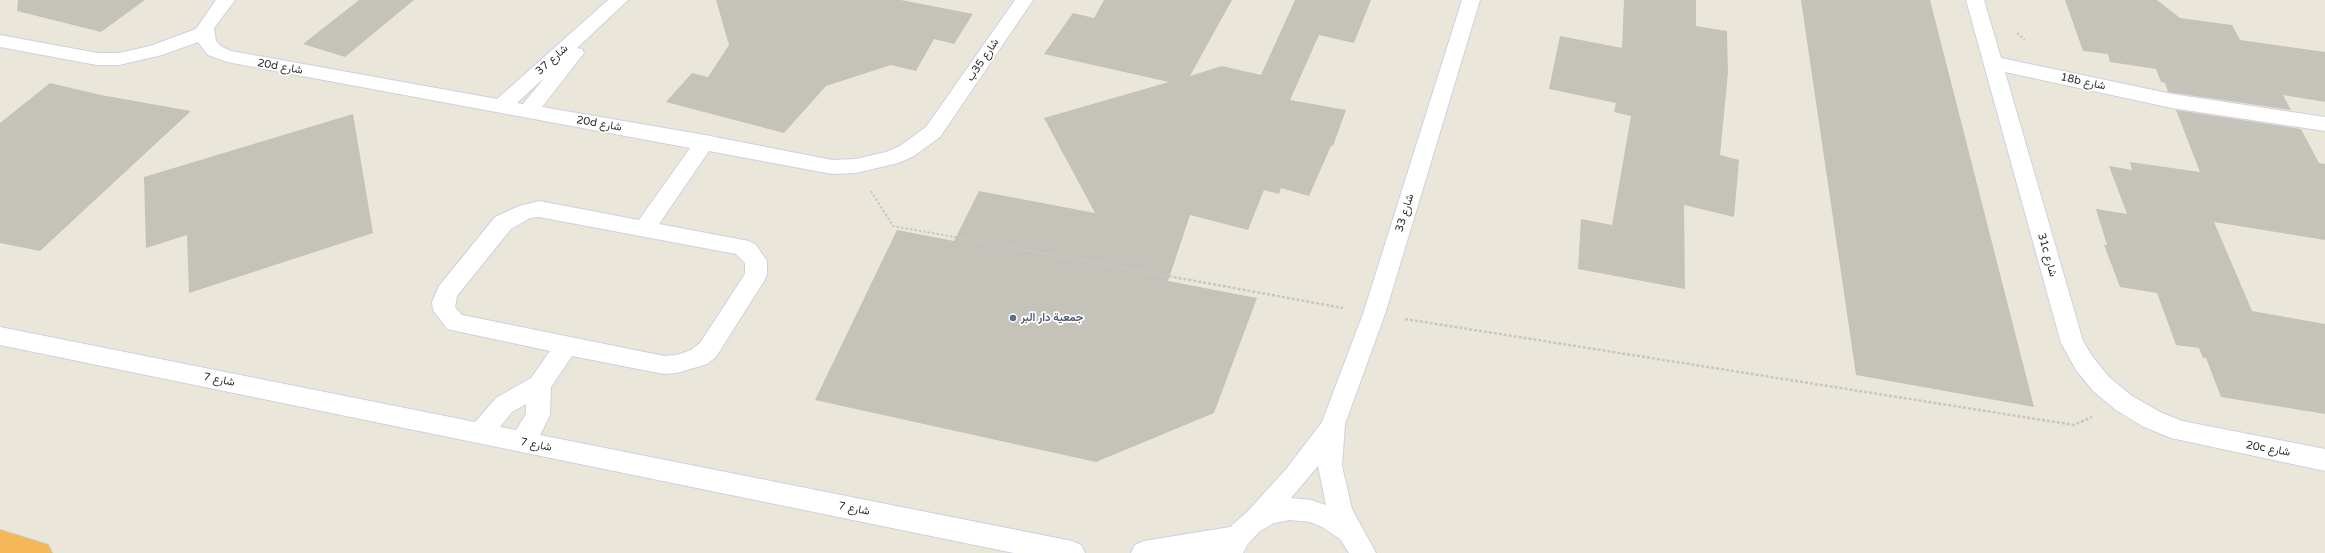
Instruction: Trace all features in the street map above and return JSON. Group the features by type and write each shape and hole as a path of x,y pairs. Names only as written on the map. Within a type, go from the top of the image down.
{"highway":[{"path":"0,542 39,553"}],"street":[{"path":"0,41 98,59 119,59 155,51 205,32 208,20 226,0"},
{"name":"شارع 37","path":"500,107 619,0"},
{"name":"شارع 35ب","path":"942,121 1024,0"},
{"name":"شارع 33","path":"1239,538 1296,476 1333,424 1374,314 1472,0"},
{"name":"31c شارع","path":"1975,0 2072,343 2084,364 2101,384 2124,403 2151,419 2180,432 2210,438"},
{"name":"شارع 37","path":"527,112 588,38 605,14"},
{"name":"20d شارع","path":"205,32 207,43 215,51 227,56 244,60 527,112 705,142 832,167 856,166 874,163 907,151 921,142 942,121"},
{"name":"18b شارع","path":"1996,72 2119,98 2172,102 2325,124"},
{"path":"645,228 705,142"},
{"path":"550,209 645,228 741,247 748,250 756,261 756,275 708,350 688,362 664,365 455,323 444,310 443,302 447,292 503,223 526,211 550,209"},
{"name":"شارع 7","path":"0,336 1072,553"},
{"path":"480,433 504,406 539,385 567,345"},
{"path":"521,442 529,432 538,415 539,385"},
{"name":"شارع 33","path":"1333,424 1330,466 1339,509 1360,547"},
{"name":"20c شارع","path":"2210,438 2325,460"},
{"path":"1144,553 1239,538 1269,513 1290,509 1311,511 1331,519 1360,547"}],"path":[{"path":"856,166 893,226 1374,314 2074,425 2124,403"}],"building":[{"path":"18,0 145,0 101,32 17,11"},
{"path":"359,0 414,0 345,57 303,44"},
{"path":"716,0 901,0 973,14 954,44 934,39 916,71 891,65 826,86 784,133 666,102 692,73 708,77 729,45"},
{"path":"1104,0 1232,0 1190,76 1222,66 1261,75 1295,0 1371,0 1354,43 1319,35 1290,100 1346,110 1333,146 1331,146 1309,196 1281,188 1279,194 1264,190 1248,230 1190,215 1168,281 1257,298 1214,413 1096,462 815,400 897,230 954,241 979,191 1095,213 1044,118 1169,82 1044,54 1073,13 1094,18"},
{"path":"1624,0 1696,0 1696,26 1727,31 1728,73 1720,155 1739,160 1734,217 1684,205 1685,289 1578,269 1581,219 1612,225 1631,116 1614,112 1616,103 1549,89 1560,36 1622,48"},
{"path":"1801,0 1930,0 2034,407 1856,375"},
{"path":"2065,0 2157,0 2180,18 2232,25 2240,40 2325,52 2325,102 2283,95 2291,110 2168,92 2165,83 2161,82 2156,69 2110,62 2108,54 2083,51"},
{"path":"50,83 101,95 191,111 40,251 0,243 0,123"},
{"path":"2176,110 2301,129 2319,163 2325,164 2325,240 2214,222 2252,311 2325,324 2325,414 2221,397 2206,358 2203,358 2199,348 2176,345 2157,293 2120,287 2104,245 2107,245 2096,209 2127,214 2109,166 2132,170 2130,162 2200,172"},
{"path":"353,114 373,233 189,293 187,235 146,248 144,177"}],"place":[{"name":"جمعية دار البر","path":"1013,318"}]}
